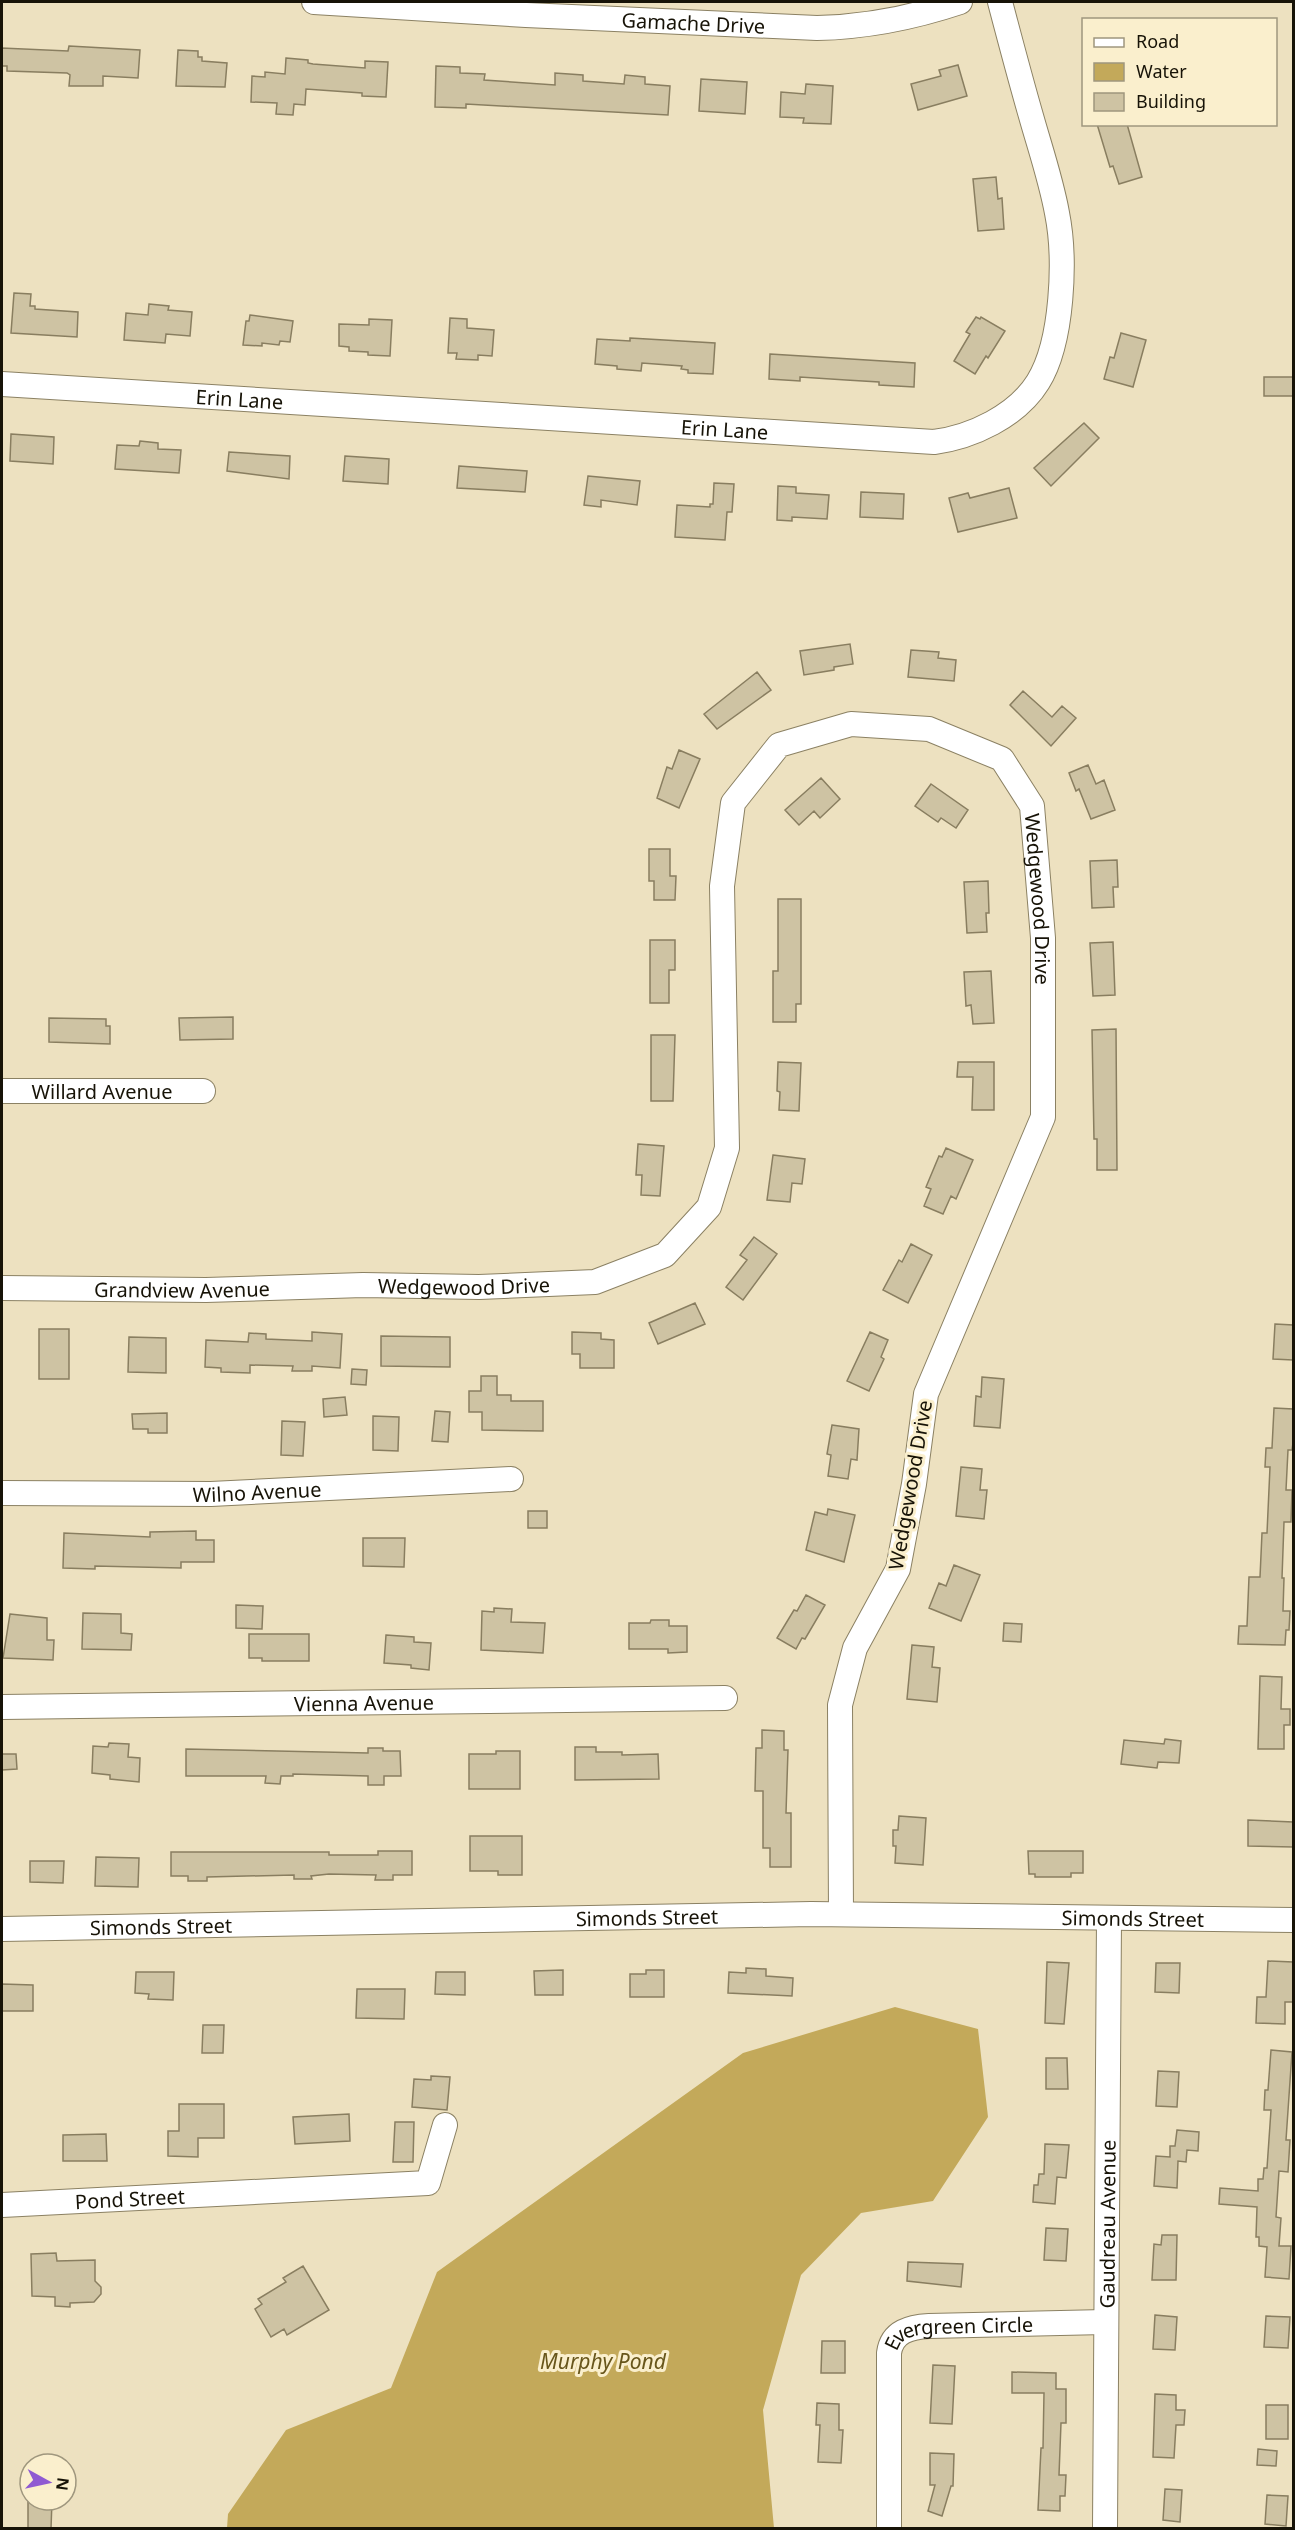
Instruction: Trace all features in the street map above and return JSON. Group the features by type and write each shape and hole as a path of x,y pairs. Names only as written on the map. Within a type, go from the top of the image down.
{"street":[{"name":"Gamache Drive","path":"314,2 526,15 817,28 880,23 920,15 960,2"},
{"name":"Erin Lane","path":"2,384 934,442 956,439 998,420 1038,384 1048,362 1059,310 1061,276 1057,215 1000,2"},
{"name":"Wedgewood Drive","path":"363,1285 479,1287 595,1282 665,1255 709,1207 727,1148 722,886 733,803 779,745 851,724 929,729 1002,759 1032,806 1043,938 1043,1117 926,1394 914,1484 898,1569 855,1648 840,1705 841,1914"},
{"name":"Willard Avenue","path":"2,1091 203,1091"},
{"name":"Grandview Avenue","path":"2,1288 206,1290 363,1285"},
{"name":"Wilno Avenue","path":"2,1493 211,1494 511,1479"},
{"name":"Vienna Avenue","path":"2,1707 725,1698"},
{"name":"Simonds Street","path":"2,1929 841,1914 1293,1920"},
{"name":"Gaudreau Avenue","path":"1105,2529 1109,1918"},
{"name":"Pond Street","path":"2,2205 257,2190 428,2183 445,2125"},
{"name":"Evergreen Circle","path":"889,2529 889,2353 893,2341 900,2333 910,2328 929,2326 1105,2322"}],"water":[{"name":"Murphy Pond","path":"895,2007 978,2029 988,2117 933,2201 861,2213 801,2275 763,2410 774,2528 227,2528 228,2514 286,2430 391,2388 437,2272 743,2053"}],"building":[{"path":"69,46 140,50 138,78 103,76 103,86 69,86 70,75 67,73 7,71 7,66 2,66 2,48 68,51"},
{"path":"178,50 198,51 198,57 202,57 202,61 227,63 225,87 176,86"},
{"path":"286,58 308,60 308,63 313,64 365,68 365,61 388,62 386,97 306,89 305,105 294,104 293,115 276,114 277,103 251,102 252,76 265,77 265,72 285,74"},
{"path":"958,65 967,96 918,110 911,84 941,76 939,70"},
{"path":"436,66 460,67 460,73 485,74 484,80 555,85 555,73 583,75 583,81 624,84 625,75 645,77 645,84 670,86 668,115 466,104 466,108 435,107"},
{"path":"701,79 747,82 745,114 699,111"},
{"path":"806,84 833,86 831,124 803,123 804,118 780,117 781,92 805,94"},
{"path":"1098,126 1128,126 1142,177 1119,184 1113,166 1110,167"},
{"path":"996,177 998,199 1002,198 1004,229 978,231 973,179"},
{"path":"14,293 31,294 30,306 35,306 35,309 78,312 77,337 11,333"},
{"path":"149,304 169,306 168,310 192,312 190,336 166,334 165,343 124,340 126,313 148,315"},
{"path":"250,315 293,321 290,342 280,341 279,345 262,343 262,346 243,345 246,321 249,321"},
{"path":"976,317 980,319 981,317 1005,331 975,374 954,361 970,334 966,332"},
{"path":"450,318 467,319 467,328 494,330 492,356 478,355 478,360 456,359 457,353 448,353"},
{"path":"369,319 392,320 390,356 368,355 368,352 349,351 349,347 339,346 339,324 369,325"},
{"path":"1121,333 1146,340 1133,387 1104,379 1110,357 1114,358"},
{"path":"630,338 715,343 713,374 688,373 688,370 681,369 682,366 642,363 641,371 595,364 597,339 630,341"},
{"path":"770,354 915,363 914,387 879,385 879,382 800,377 800,381 769,379"},
{"path":"1264,377 1293,377 1293,396 1264,396"},
{"path":"1084,423 1099,438 1051,486 1034,468"},
{"path":"11,434 54,437 53,464 10,461"},
{"path":"140,441 158,443 158,449 181,450 179,473 115,469 117,445 139,446"},
{"path":"229,452 290,456 289,479 227,471"},
{"path":"345,456 389,459 388,484 343,481"},
{"path":"459,466 527,471 525,492 457,488"},
{"path":"588,476 640,481 637,505 601,500 601,507 584,505"},
{"path":"714,483 734,484 732,512 727,512 725,540 675,537 677,505 710,507 710,504 713,504"},
{"path":"778,486 796,487 796,493 829,495 827,519 792,517 792,521 777,520"},
{"path":"1009,488 1017,518 958,532 949,498 968,493 970,498"},
{"path":"861,492 904,494 903,519 860,517"},
{"path":"850,644 853,664 804,675 800,651"},
{"path":"911,650 939,652 938,658 956,660 954,681 908,677"},
{"path":"757,672 771,690 717,729 704,714"},
{"path":"1023,691 1052,717 1062,706 1076,718 1051,746 1010,705"},
{"path":"679,750 700,759 679,808 657,798 667,767 672,769"},
{"path":"1088,765 1096,784 1104,780 1115,810 1091,819 1079,789 1076,791 1069,773"},
{"path":"821,778 840,799 820,818 814,811 799,825 785,810"},
{"path":"931,784 968,810 956,828 941,818 938,822 915,806"},
{"path":"649,849 670,849 670,876 676,876 675,900 654,900 654,881 649,881"},
{"path":"1117,860 1118,887 1113,887 1114,907 1092,908 1090,861"},
{"path":"988,881 987,932 967,933 964,882"},
{"path":"778,899 801,899 801,1004 796,1004 796,1022 773,1022 773,971 778,971"},
{"path":"650,940 675,940 675,970 669,970 669,1003 650,1003"},
{"path":"1113,942 1115,995 1093,996 1090,943"},
{"path":"991,971 994,1023 973,1024 971,1005 966,1006 964,972"},
{"path":"233,1017 233,1039 180,1040 179,1018"},
{"path":"49,1018 106,1019 106,1026 110,1026 110,1044 49,1042"},
{"path":"1116,1029 1117,1170 1097,1170 1097,1139 1094,1139 1092,1030"},
{"path":"651,1035 675,1035 673,1101 651,1101"},
{"path":"778,1062 801,1063 799,1111 779,1110"},
{"path":"958,1062 994,1062 994,1110 972,1110 973,1077 957,1077"},
{"path":"638,1144 664,1146 660,1196 641,1195 642,1175 636,1175"},
{"path":"946,1148 973,1160 956,1199 951,1196 943,1214 924,1206 931,1189 926,1187 939,1156 942,1157"},
{"path":"773,1155 805,1159 802,1184 792,1183 790,1202 767,1200"},
{"path":"754,1237 777,1254 743,1300 726,1287 747,1260 740,1255"},
{"path":"911,1244 932,1255 908,1303 883,1290 899,1260 902,1262"},
{"path":"695,1303 705,1324 658,1344 649,1323"},
{"path":"1275,1324 1293,1325 1293,1360 1273,1359"},
{"path":"39,1329 69,1329 69,1379 39,1379"},
{"path":"312,1332 342,1334 340,1368 312,1366 312,1371 292,1371 293,1366 250,1365 250,1373 221,1372 221,1368 205,1367 206,1340 248,1342 249,1333 266,1334 266,1339 312,1341"},
{"path":"572,1332 601,1333 601,1339 614,1340 614,1368 580,1368 580,1354 572,1354"},
{"path":"870,1332 888,1340 881,1357 884,1359 869,1391 847,1381"},
{"path":"381,1336 450,1337 450,1367 381,1366"},
{"path":"129,1337 166,1338 166,1373 128,1372"},
{"path":"352,1369 367,1370 366,1385 351,1384"},
{"path":"481,1376 497,1376 497,1395 511,1395 511,1401 543,1401 543,1431 482,1430 482,1412 469,1412 469,1391 481,1391"},
{"path":"982,1377 1004,1379 1000,1428 974,1426 976,1396 981,1397"},
{"path":"345,1397 347,1415 324,1417 323,1399"},
{"path":"1274,1408 1293,1409 1293,1443 1292,1450 1288,1450 1286,1490 1292,1490 1291,1522 1284,1522 1282,1578 1284,1578 1283,1611 1290,1611 1289,1630 1286,1630 1285,1645 1238,1644 1239,1626 1247,1626 1249,1577 1260,1577 1262,1533 1267,1533 1270,1467 1265,1467 1266,1448 1272,1448"},
{"path":"435,1411 450,1412 448,1442 432,1441"},
{"path":"167,1413 167,1433 148,1433 148,1429 133,1429 132,1414"},
{"path":"373,1416 399,1417 398,1451 373,1450"},
{"path":"282,1421 305,1422 303,1456 281,1455"},
{"path":"832,1425 859,1429 857,1460 851,1459 848,1479 828,1476 831,1455 827,1454"},
{"path":"961,1467 982,1469 980,1490 987,1490 984,1519 956,1516"},
{"path":"828,1509 855,1515 844,1562 806,1550 815,1512 827,1515"},
{"path":"528,1511 547,1511 547,1528 528,1528"},
{"path":"196,1531 196,1540 214,1540 214,1562 181,1562 181,1568 95,1566 95,1569 63,1568 64,1533 150,1537 150,1532"},
{"path":"363,1538 405,1538 404,1567 363,1566"},
{"path":"954,1565 980,1575 961,1621 929,1608 939,1583 946,1586"},
{"path":"806,1595 825,1605 805,1639 802,1638 796,1649 777,1638"},
{"path":"236,1605 263,1606 262,1629 236,1628"},
{"path":"494,1608 512,1609 511,1622 545,1623 543,1653 481,1650 482,1611 494,1612"},
{"path":"83,1613 121,1614 121,1633 132,1634 131,1650 82,1649"},
{"path":"10,1614 47,1618 47,1640 54,1640 53,1660 3,1658"},
{"path":"651,1620 669,1620 669,1626 687,1626 687,1652 668,1653 668,1649 629,1649 629,1623 650,1623"},
{"path":"1004,1623 1022,1624 1021,1642 1003,1641"},
{"path":"249,1634 309,1634 309,1661 262,1661 262,1658 249,1658"},
{"path":"386,1635 414,1637 414,1642 431,1643 429,1670 411,1668 411,1665 384,1663"},
{"path":"912,1645 934,1647 932,1667 940,1668 937,1702 907,1699"},
{"path":"1260,1676 1282,1677 1281,1709 1290,1709 1290,1725 1284,1725 1284,1749 1258,1749"},
{"path":"762,1730 784,1731 784,1750 788,1750 786,1813 791,1813 791,1867 770,1867 770,1848 763,1848 763,1791 755,1791 756,1748 762,1748"},
{"path":"1165,1739 1181,1741 1179,1763 1158,1762 1157,1768 1121,1764 1124,1740 1164,1744"},
{"path":"109,1743 129,1744 128,1757 140,1758 139,1782 110,1779 110,1775 92,1773 93,1746 108,1747"},
{"path":"575,1747 596,1747 596,1752 622,1752 622,1755 658,1754 659,1779 575,1780"},
{"path":"368,1748 400,1751 401,1776 384,1776 384,1785 368,1785 368,1776 293,1774 293,1776 281,1776 280,1784 265,1783 266,1776 186,1776 186,1749 368,1753"},
{"path":"496,1751 520,1751 520,1789 469,1789 469,1754 496,1754"},
{"path":"2,1754 16,1754 17,1769 2,1770"},
{"path":"899,1816 926,1818 923,1865 895,1863 896,1846 893,1846 893,1830 898,1830"},
{"path":"1248,1820 1293,1822 1293,1847 1248,1846"},
{"path":"470,1836 522,1836 522,1875 498,1875 498,1871 470,1871"},
{"path":"378,1851 412,1851 412,1875 393,1875 393,1880 375,1880 376,1875 329,1874 311,1876 312,1879 294,1879 294,1875 207,1877 207,1881 188,1881 188,1876 171,1876 171,1852 329,1852 329,1855 378,1855"},
{"path":"1028,1851 1083,1851 1083,1873 1071,1873 1071,1877 1035,1877 1035,1874 1029,1874"},
{"path":"96,1857 139,1858 138,1887 95,1886"},
{"path":"30,1861 64,1861 63,1883 30,1882"},
{"path":"1268,1961 1293,1962 1293,2002 1285,2002 1285,2024 1256,2023 1257,1997 1266,1997"},
{"path":"1047,1962 1069,1963 1064,2024 1045,2023"},
{"path":"1156,1963 1180,1963 1179,1993 1155,1992"},
{"path":"746,1968 766,1969 766,1976 793,1978 792,1996 728,1993 729,1972 746,1973"},
{"path":"563,1970 563,1995 535,1995 534,1971"},
{"path":"646,1970 664,1970 664,1997 630,1997 630,1974 646,1974"},
{"path":"136,1972 174,1972 173,2000 148,1999 149,1994 135,1993"},
{"path":"436,1972 465,1972 465,1995 435,1994"},
{"path":"2,1984 33,1985 33,2011 2,2011"},
{"path":"357,1989 405,1989 404,2019 356,2018"},
{"path":"203,2025 224,2025 223,2053 202,2053"},
{"path":"1271,2050 1292,2052 1286,2140 1290,2140 1288,2172 1279,2171 1276,2217 1281,2218 1279,2246 1291,2246 1289,2279 1265,2277 1267,2247 1259,2246 1259,2237 1256,2237 1257,2207 1219,2204 1220,2188 1258,2191 1258,2179 1263,2179 1264,2168 1267,2168 1271,2110 1264,2110"},
{"path":"1046,2058 1067,2058 1068,2089 1046,2089"},
{"path":"1158,2071 1179,2072 1177,2107 1156,2106"},
{"path":"431,2076 450,2077 447,2110 412,2107 414,2079 431,2080"},
{"path":"179,2104 224,2104 224,2138 198,2138 198,2157 168,2156 168,2131 179,2131"},
{"path":"349,2114 350,2141 295,2144 293,2117"},
{"path":"395,2122 414,2122 413,2162 393,2162"},
{"path":"1177,2130 1199,2132 1198,2151 1187,2150 1186,2162 1178,2161 1177,2188 1154,2186 1156,2156 1170,2157 1170,2146 1175,2146"},
{"path":"106,2134 107,2161 63,2161 63,2135"},
{"path":"1045,2144 1069,2145 1066,2178 1057,2177 1055,2204 1033,2202 1034,2185 1038,2185 1039,2174 1044,2174"},
{"path":"1046,2228 1068,2229 1066,2261 1044,2260"},
{"path":"1162,2235 1177,2235 1176,2280 1152,2280 1154,2244 1161,2245"},
{"path":"56,2253 57,2261 95,2260 95,2281 101,2287 101,2294 94,2302 70,2303 70,2307 55,2306 55,2297 32,2296 31,2254"},
{"path":"908,2262 963,2264 961,2287 907,2281"},
{"path":"303,2266 329,2310 287,2335 284,2329 271,2337 255,2309 262,2304 258,2299 286,2282 283,2278"},
{"path":"1155,2315 1177,2317 1175,2350 1153,2349"},
{"path":"1266,2316 1290,2317 1288,2348 1264,2347"},
{"path":"822,2341 845,2341 845,2373 821,2373"},
{"path":"933,2365 955,2366 952,2424 930,2423"},
{"path":"1012,2372 1056,2373 1056,2389 1066,2389 1066,2423 1061,2423 1059,2475 1066,2475 1065,2496 1060,2496 1060,2511 1038,2510 1041,2448 1043,2448 1044,2393 1012,2393"},
{"path":"1155,2394 1176,2395 1176,2410 1185,2410 1184,2425 1176,2425 1174,2458 1153,2457"},
{"path":"817,2403 839,2404 839,2430 843,2430 841,2463 818,2462 820,2425 816,2425"},
{"path":"1266,2405 1288,2405 1288,2439 1266,2439"},
{"path":"1258,2449 1277,2451 1276,2466 1257,2465"},
{"path":"930,2453 954,2454 953,2486 951,2486 942,2516 928,2511 935,2485 930,2485"},
{"path":"1165,2489 1182,2490 1180,2522 1163,2520"},
{"path":"1267,2495 1288,2496 1286,2526 1265,2524"},
{"path":"28,2512 52,2512 51,2529 28,2529"}]}
